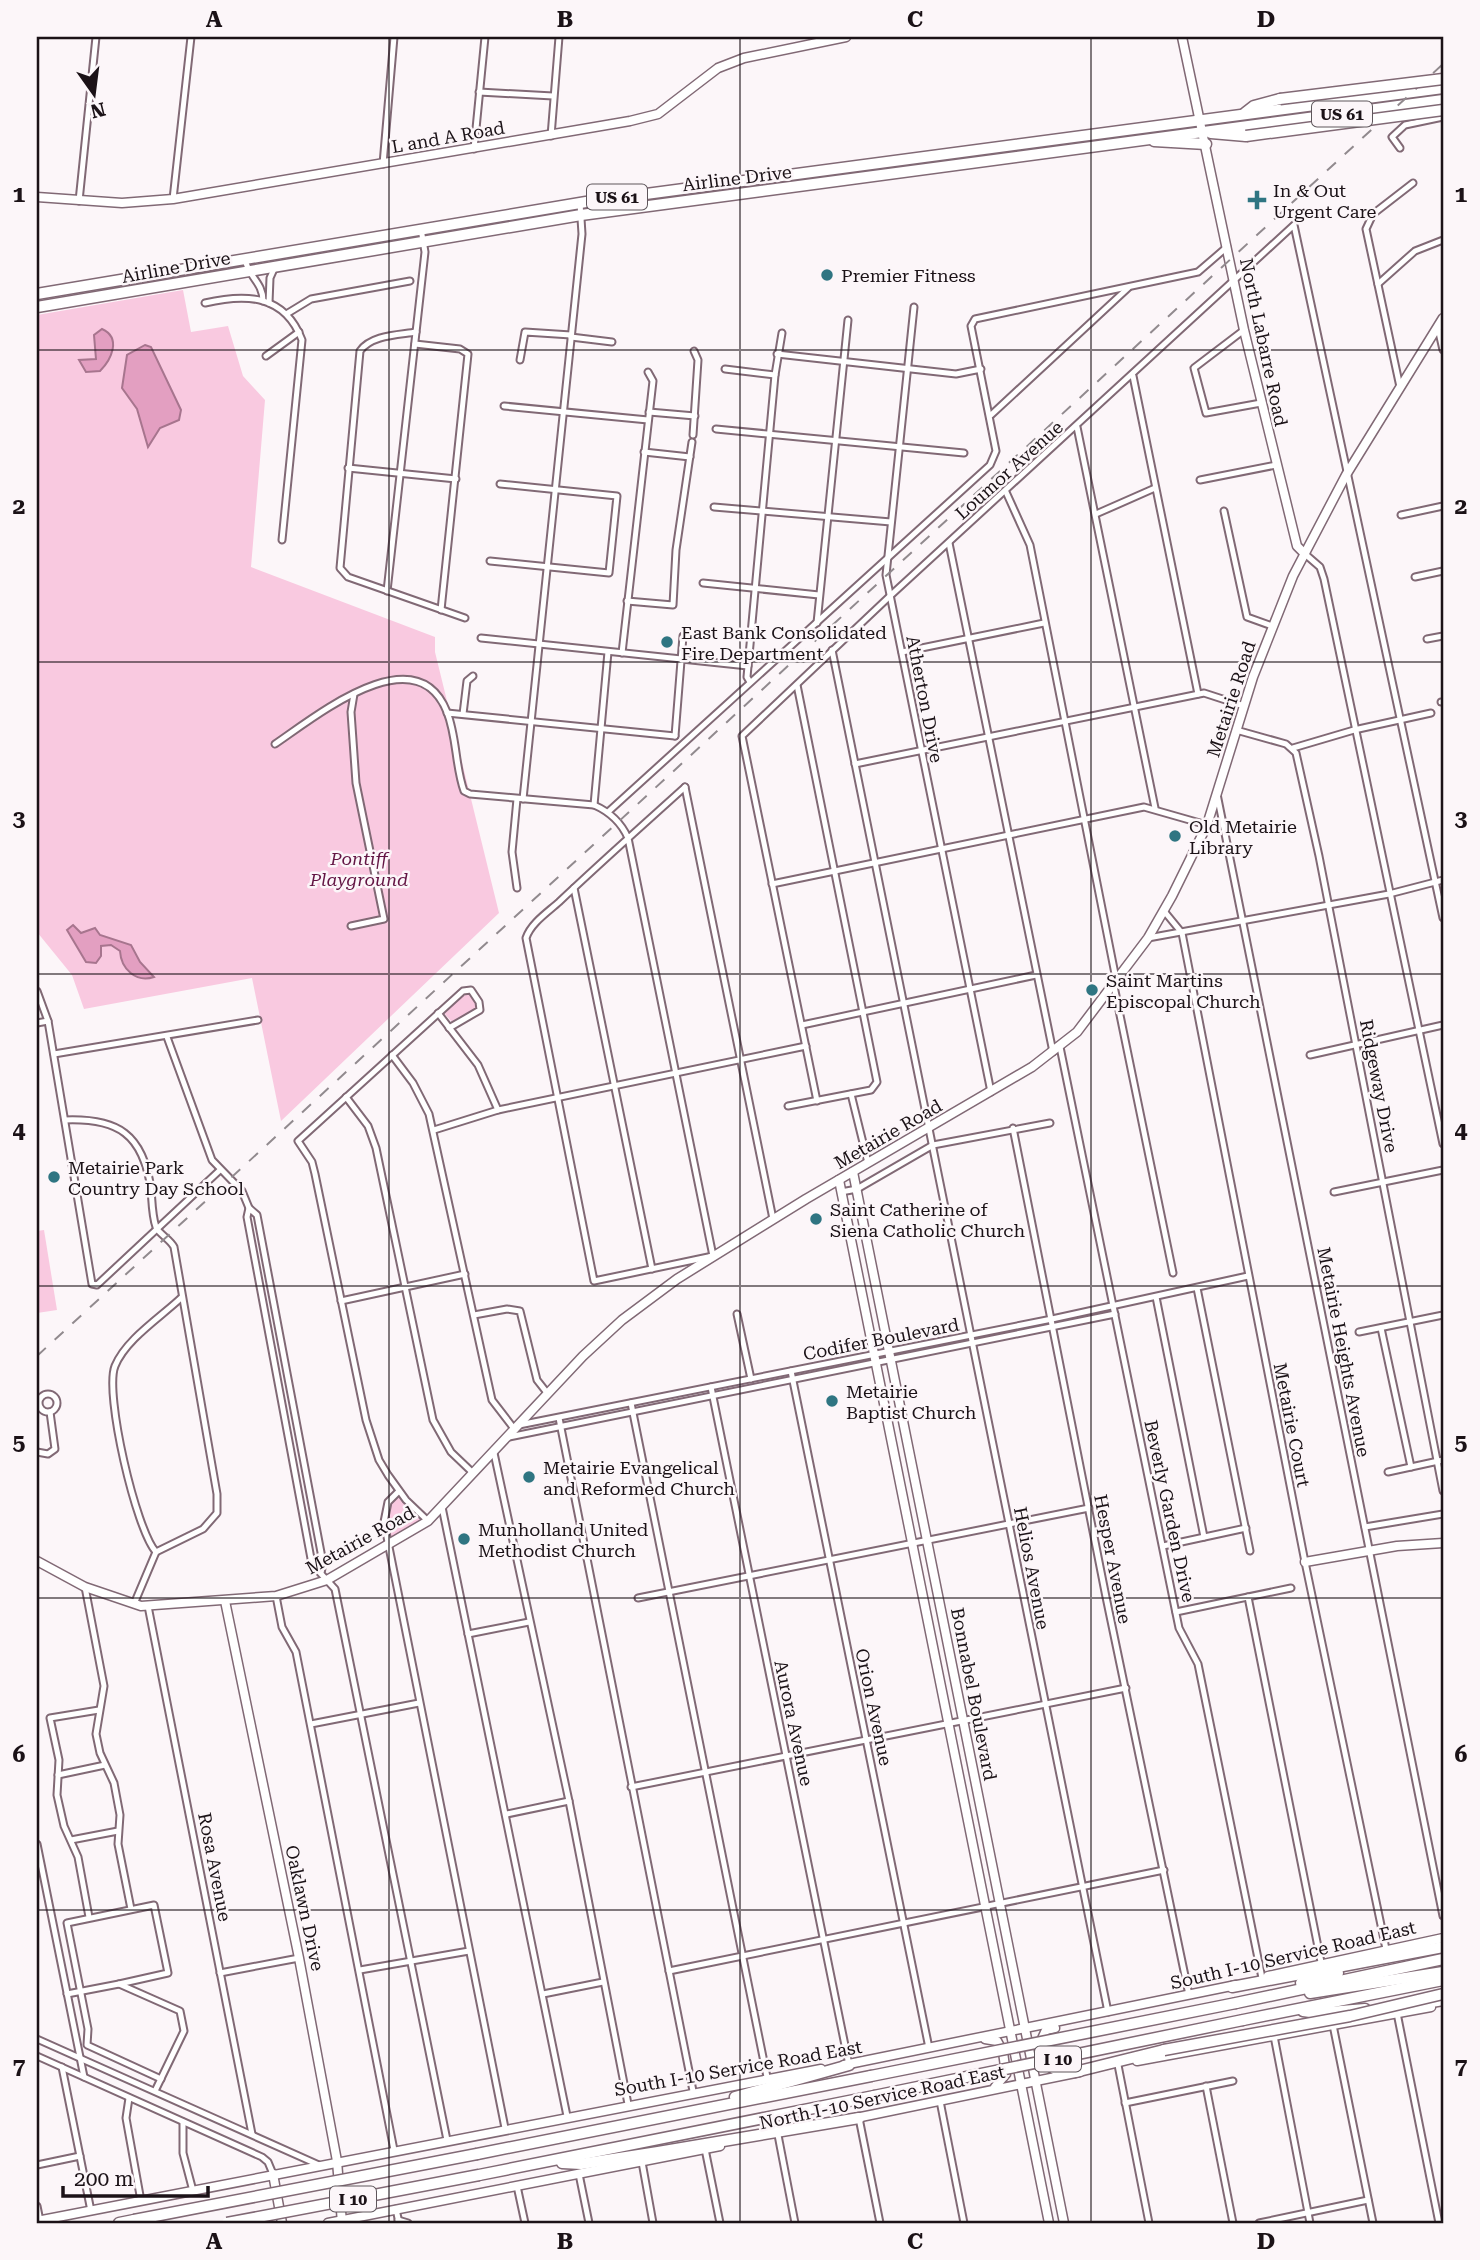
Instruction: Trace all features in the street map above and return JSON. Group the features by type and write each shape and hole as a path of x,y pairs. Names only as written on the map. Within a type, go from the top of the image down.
{"highway":[{"path":"1243,115 1254,106 1280,99 1443,79"},
{"name":"Airline Drive","path":"37,307 581,215 1147,139 1243,115 1443,88"},
{"name":"Airline Drive","path":"37,294 580,203 1085,136 1443,100"},
{"path":"1202,126 1223,137 1246,136 1443,110"},
{"path":"1052,152 1056,143 1085,136"},
{"path":"1147,139 1178,144 1206,144"},
{"path":"886,163 888,174"},
{"path":"161,272 163,285"},
{"path":"57,290 60,303"},
{"path":"1236,2003 1314,1979 1443,1947"},
{"path":"1232,1987 1430,1950"},
{"name":"I 10","path":"119,2223 661,2118 1443,1959"},
{"path":"1236,2003 1443,1972"},
{"name":"I 10","path":"227,2223 480,2175 1443,1980"},
{"path":"1075,2073 1164,2050 1350,2016 1443,1994"},
{"path":"1296,2010 1318,2013 1443,2002"},
{"path":"661,2118 849,2065"},
{"path":"544,2162 581,2164 859,2118"}],"street":[{"path":"79,201 96,37"},
{"path":"173,199 191,37"},
{"path":"383,164 394,37"},
{"path":"474,149 485,37"},
{"path":"551,136 552,96 559,37"},
{"name":"L and A Road","path":"37,197 122,203 173,199 551,136 658,114 718,68 744,58 846,37"},
{"name":"North Labarre Road","path":"1182,37 1261,403 1297,546 1305,554"},
{"path":"479,92 552,96"},
{"path":"1400,148 1392,137 1405,125 1443,117"},
{"path":"1400,387 1366,229 1373,214 1413,183"},
{"path":"517,888 512,852 532,721 582,234 580,203"},
{"name":"Loumor Avenue","path":"772,884 741,736 890,596 1228,289 1234,279 1294,225 1346,475"},
{"path":"387,591 415,344 424,243 421,229"},
{"path":"1378,284 1415,251 1443,240"},
{"path":"991,415 971,326 974,321 1198,272 1227,247"},
{"path":"244,258 247,271 260,283 266,302"},
{"path":"266,302 275,266"},
{"path":"288,313 311,299 410,281"},
{"path":"991,415 1128,288"},
{"path":"205,303 245,297 266,302 288,313 299,332 303,347 282,540"},
{"name":"Atherton Drive","path":"914,307 886,575 991,1092"},
{"path":"817,623 848,320"},
{"path":"1440,321 1443,350"},
{"name":"Metairie Road","path":"37,1561 85,1587 134,1604 148,1606 276,1596 388,1546 428,1521 622,1320 713,1256 991,1092 1057,1050 1077,1032 1116,984 1164,911 1207,825 1272,626 1305,554 1346,475 1440,321"},
{"path":"1244,330 1194,368 1206,413 1261,403"},
{"path":"266,356 299,332"},
{"path":"416,332 377,339 365,344 360,351 340,568 348,577 465,618"},
{"path":"520,360 524,332 612,342"},
{"path":"750,682 747,677 755,588 777,354 782,333"},
{"path":"415,344 460,349 468,354 441,610"},
{"path":"693,435 698,360 694,351"},
{"path":"777,354 956,374 981,369"},
{"path":"725,369 775,375"},
{"path":"622,653 653,382 648,372"},
{"path":"1133,376 1198,694"},
{"path":"504,406 648,420"},
{"path":"649,412 695,416"},
{"name":"Loumor Avenue","path":"608,812 990,465 996,456 991,415"},
{"path":"1077,427 1136,708 1152,808"},
{"path":"716,429 964,453"},
{"path":"627,601 673,605 676,550 692,442"},
{"path":"644,452 690,457"},
{"path":"1200,480 1276,465"},
{"path":"348,468 456,479"},
{"path":"1346,475 1352,485 1443,918"},
{"path":"490,561 609,573 617,496 500,484"},
{"path":"1096,514 1155,488"},
{"path":"1006,492 1030,545 1173,1273"},
{"path":"1401,515 1443,506"},
{"path":"714,507 891,522"},
{"path":"1224,511 1247,617 1272,626"},
{"name":"Beverly Garden Drive","path":"949,543 1036,975 1057,1050 1115,1314 1179,1628 1198,1664 1262,1978"},
{"path":"1305,554 1320,567 1324,579 1443,1144"},
{"path":"1415,577 1443,571"},
{"path":"703,583 819,595"},
{"path":"902,652 1044,623"},
{"path":"682,746 675,736 684,636"},
{"path":"1427,639 1443,636"},
{"path":"481,638 748,666"},
{"name":"Helios Avenue","path":"832,650 901,1005 930,1128 1108,2012"},
{"path":"594,805 608,652"},
{"path":"463,714 467,681 474,676"},
{"path":"275,744 377,682 412,680 430,689 447,713 463,789 470,794 594,805 608,812 628,838 713,1256 594,1281 526,938 530,929 628,838 685,787 773,1219"},
{"path":"788,1106 871,1090 876,1086 877,1078 797,685"},
{"path":"855,764 1198,694 1206,693 1244,706"},
{"path":"351,926 384,919 356,783 351,712 354,694"},
{"path":"447,713 675,736"},
{"path":"1236,730 1293,748 1354,730 1431,713"},
{"name":"Ridgeway Drive","path":"1293,748 1329,905 1411,1322 1441,1460 1443,1491"},
{"name":"Metairie Heights Avenue","path":"1217,794 1443,1916"},
{"path":"817,1101 772,884 1085,819 1152,808 1207,825"},
{"path":"1148,938 1389,894 1443,880"},
{"path":"574,888 652,1269"},
{"name":"Metairie Court","path":"1164,911 1182,933 1305,1562 1386,1949"},
{"path":"802,1025 1036,975"},
{"path":"428,1521 399,1491 379,1460 366,1420 312,1161 298,1141 463,990 471,990 479,1002 480,1010 449,1028"},
{"path":"37,992 48,1021 94,1286 220,1170"},
{"path":"438,1013 478,1065 498,1110"},
{"path":"54,1054 258,1020"},
{"path":"37,1023 48,1021"},
{"path":"1310,1055 1443,1025"},
{"path":"167,1037 212,1160 242,1191 249,1208 257,1215 324,1576"},
{"path":"434,1130 498,1110 806,1045"},
{"path":"392,1055 418,1091 434,1130 492,1400 514,1431"},
{"path":"851,1094 868,1163"},
{"path":"346,1097 368,1126 376,1148 433,1420 451,1452 473,1473"},
{"path":"65,1120 90,1119 117,1125 138,1147 147,1166 156,1229 167,1236 174,1247 217,1494 217,1514 203,1529 156,1552 134,1604"},
{"path":"842,1192 857,1189 933,1145 1050,1123"},
{"name":"Hesper Avenue","path":"1013,1128 1189,1995"},
{"path":"1334,1192 1443,1170"},
{"name":"Bonnabel Boulevard","path":"853,1172 1064,2223"},
{"name":"Bonnabel Boulevard","path":"839,1180 1049,2223"},
{"path":"249,1208 247,1217 312,1564 335,1588 447,2140"},
{"path":"341,1301 465,1274"},
{"name":"Codifer Boulevard","path":"891,1356 972,1335 1248,1276"},
{"path":"1197,1288 1250,1551"},
{"path":"156,1552 143,1528 129,1482 112,1390 113,1370 122,1353 182,1297"},
{"path":"1156,1297 1204,1537"},
{"path":"474,1315 507,1309 520,1311 537,1380 548,1394"},
{"path":"737,1314 751,1379"},
{"name":"Codifer Boulevard","path":"514,1431 562,1426 793,1379 876,1359 974,1343 1115,1314"},
{"path":"1359,1332 1443,1315"},
{"path":"1381,1328 1411,1467"},
{"name":"Codifer Boulevard","path":"514,1431 559,1418 751,1379 876,1359"},
{"name":"Orion Avenue","path":"792,1371 929,2048"},
{"name":"Aurora Avenue","path":"711,1387 849,2065"},
{"path":"631,1404 767,2077"},
{"path":"37,1452 48,1454 55,1449 50,1412"},
{"path":"559,1418 693,2091"},
{"path":"494,1453 569,1801 628,2104"},
{"path":"1388,1472 1441,1460"},
{"path":"399,1491 388,1502 383,1514 388,1546 505,2128"},
{"path":"442,1507 508,1814 567,2116"},
{"path":"638,1598 1089,1508"},
{"path":"1365,1527 1443,1514"},
{"path":"1163,1546 1246,1528"},
{"path":"1305,1562 1443,1543"},
{"path":"85,1587 104,1686 96,1734 105,1765 114,1783 120,1815 118,1832 131,1909"},
{"path":"1176,1612 1290,1588"},
{"path":"276,1596 281,1622 296,1652 394,2150"},
{"path":"1248,1597 1321,1962"},
{"name":"Oaklawn Drive","path":"225,1601 299,1958 337,2161 342,2222"},
{"name":"Rosa Avenue","path":"148,1606 252,2134"},
{"path":"468,1634 529,1622"},
{"path":"631,1787 1126,1688"},
{"path":"311,1724 419,1703"},
{"path":"89,1917 78,1857 64,1826 57,1795 59,1760 50,1718 99,1710"},
{"path":"58,1775 105,1765"},
{"path":"508,1814 569,1801"},
{"path":"71,1840 118,1832"},
{"path":"37,1844 84,2077"},
{"path":"669,1970 1164,1870"},
{"path":"67,1994 80,1991 119,1984 168,1973 154,1905 67,1923 80,1991 88,2029 85,2040 89,2047 161,2079"},
{"name":"South I-10 Service Road East","path":"38,2221 693,2091 849,2065 1232,1987 1321,1962 1443,1937"},
{"path":"360,1970 469,1951"},
{"path":"220,1973 299,1958"},
{"path":"543,1994 603,1982"},
{"path":"119,1984 180,2011 184,2031 155,2091"},
{"name":"North I-10 Service Road East","path":"328,2223 778,2135 1063,2075 1397,2013 1443,2002"},
{"path":"1063,2075 1045,2064 1040,2043 1046,2029 1108,2012"},
{"path":"1397,2013 1439,2223"},
{"path":"1334,2025 1373,2223"},
{"path":"1274,2036 1310,2223"},
{"path":"979,2037 998,2041 1003,2052 1006,2074 1002,2082 990,2091"},
{"path":"37,2039 319,2165"},
{"path":"37,2056 262,2157 273,2174 282,2223"},
{"path":"1118,2065 1149,2223"},
{"path":"62,2067 91,2211"},
{"path":"1125,2103 1233,2081"},
{"path":"1206,2086 1233,2223"},
{"path":"129,2098 126,2118 141,2201"},
{"path":"940,2101 964,2223"},
{"path":"859,2118 880,2223"},
{"path":"183,2122 183,2153 193,2191"},
{"path":"778,2135 795,2223"},
{"path":"705,2149 720,2223"},
{"path":"37,2165 80,2156"},
{"path":"642,2162 653,2223"},
{"path":"579,2174 589,2223"},
{"path":"517,2186 525,2223"},
{"path":"1259,2223 1368,2200"},
{"path":"37,2206 38,2221"},
{"path":"396,2209 398,2221 408,2223"}],"green space":[{"name":"Pontiff Playground","path":"183,290 191,332 228,326 243,376 265,400 251,567 435,637 435,652 499,913 281,1121 252,978 84,1009 72,975 37,932 37,315"},
{"path":"468,993 478,1007 453,1023 442,1011"},
{"path":"44,1230 57,1310 37,1313 37,1231"},
{"path":"399,1491 428,1521 388,1546 388,1502"}],"shaded area":[{"path":"102,329 112,338 111,355 100,371 86,372 79,360 96,359 94,335"},
{"path":"145,345 151,347 181,410 179,420 160,428 148,447 137,409 122,388 127,355"},
{"path":"73,925 81,933 95,928 100,935 131,945 140,962 154,977 141,978 131,973 123,964 120,951 111,945 101,946 101,956 96,963 86,962 67,930"}],"railway":[{"path":"37,1356 1443,64"}],"place":[{"name":"In & Out Urgent Care","path":"1257,200"},
{"name":"Premier Fitness","path":"827,275"},
{"name":"East Bank Consolidated Fire Department","path":"667,642"},
{"name":"Old Metairie Library","path":"1175,836"},
{"name":"Saint Martins Episcopal Church","path":"1092,990"},
{"name":"Metairie Park Country Day School","path":"54,1177"},
{"name":"Saint Catherine of Siena Catholic Church","path":"816,1219"},
{"name":"Metairie Baptist Church","path":"832,1401"},
{"name":"Metairie Evangelical and Reformed Church","path":"529,1477"},
{"name":"Munholland United Methodist Church","path":"464,1539"}]}
